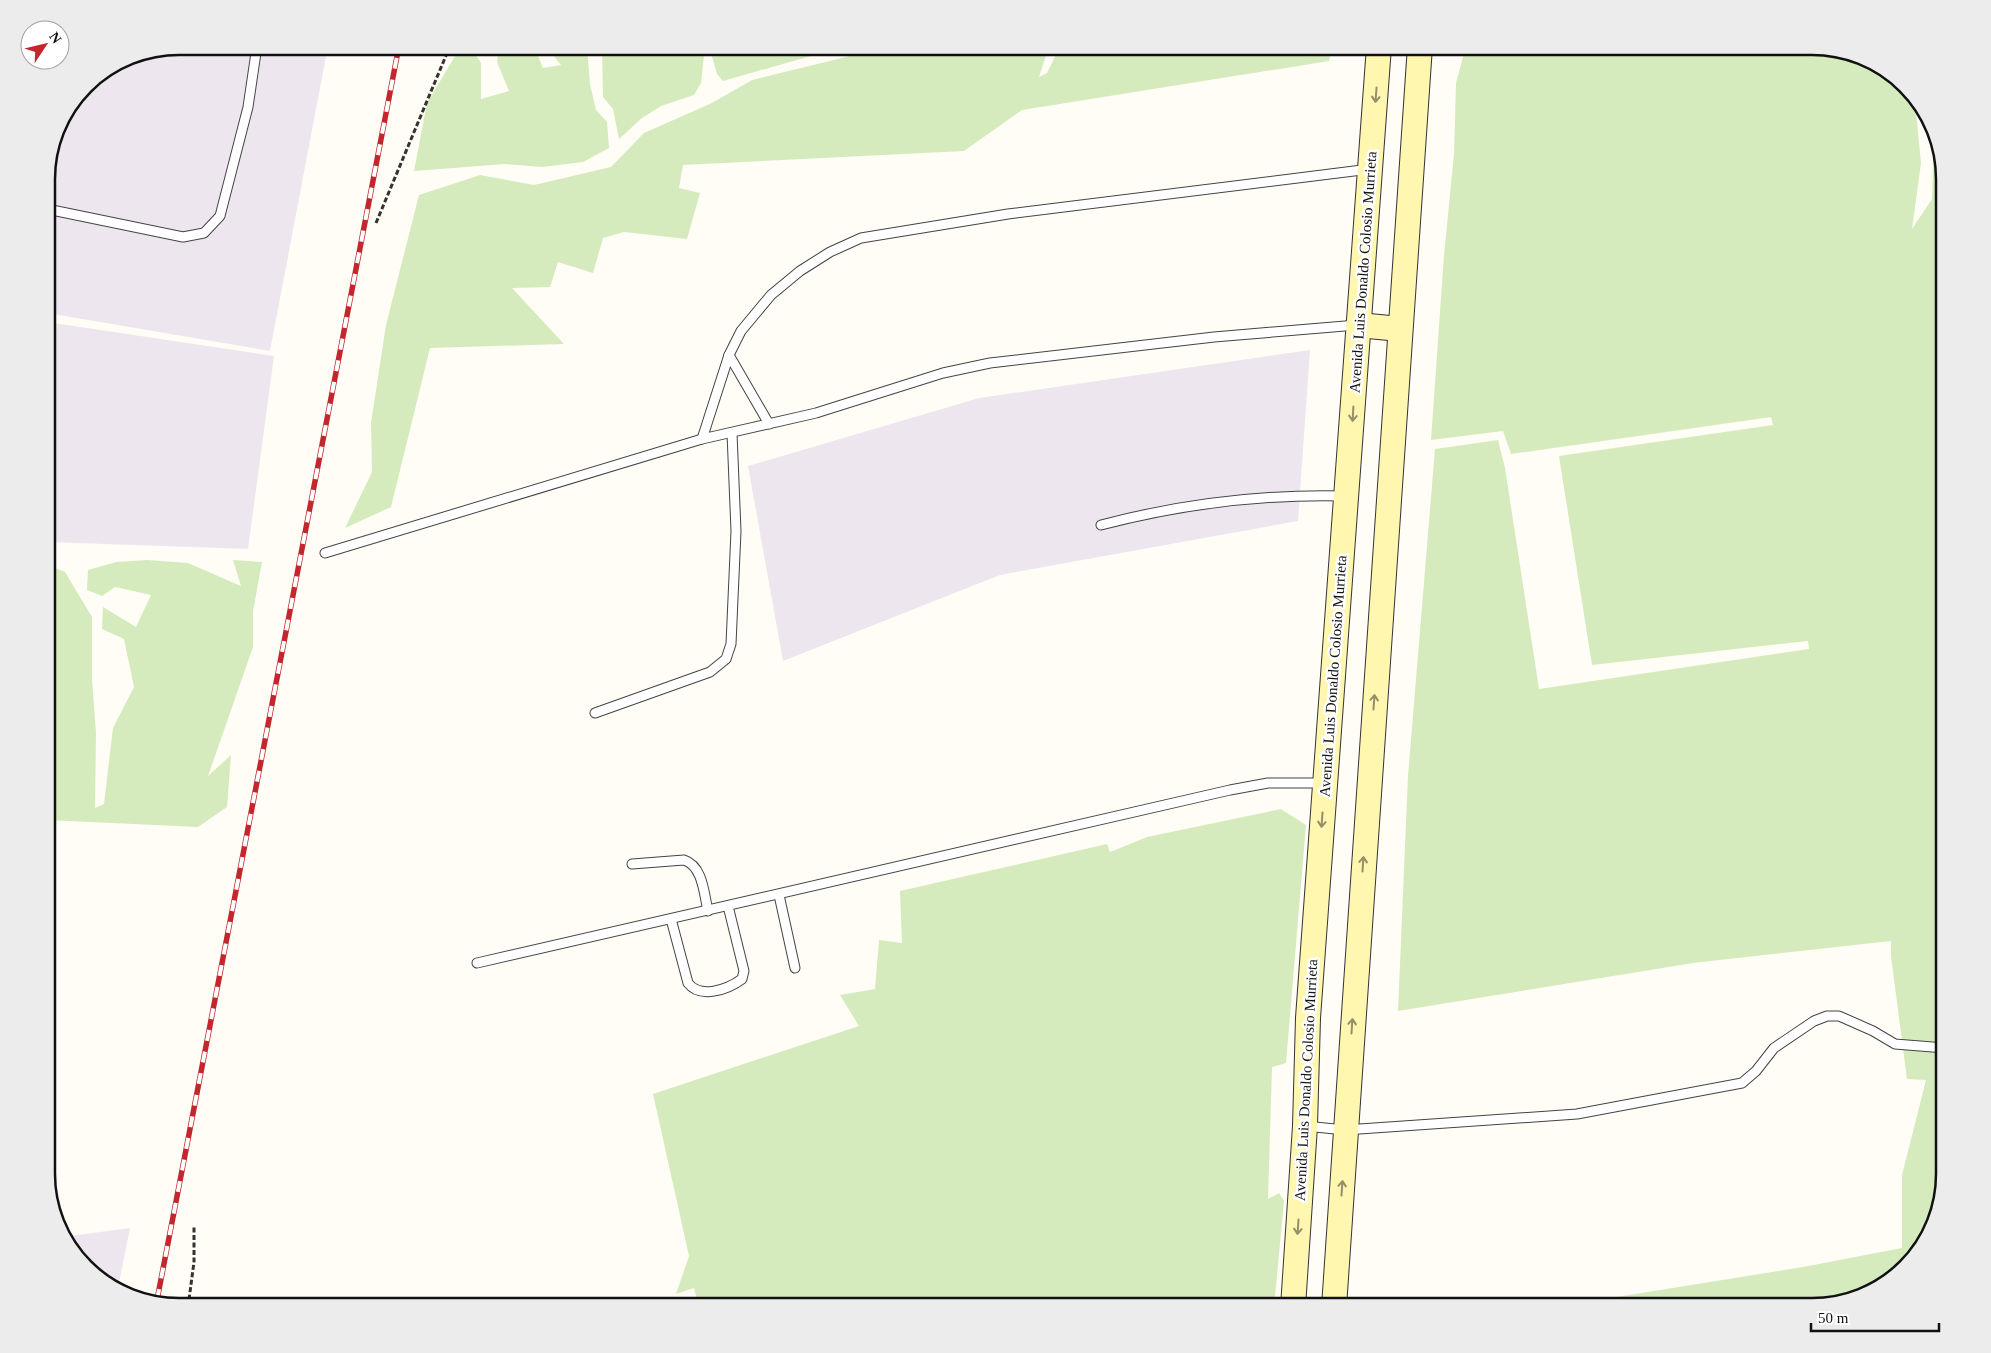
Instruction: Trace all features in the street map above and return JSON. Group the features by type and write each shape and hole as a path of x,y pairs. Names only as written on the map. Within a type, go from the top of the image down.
{"main road":[{"name":"Avenida Luis Donaldo Colosio Murrieta","path":"1294,1298 1305,1126 1308,1018 1324,783 1347,496 1378,55"},
{"path":"1335,1298 1400,329 1423,55"},
{"path":"1358,324 1400,329"}],"lane":[{"path":"55,211 183,236 204,232 220,216 248,108 256,55"},
{"path":"702,439 729,355 741,331 771,295 800,271 830,252 861,238 1008,214 1370,169"},
{"path":"325,553 702,439 816,412 943,373 990,363 1214,337 1358,324"},
{"path":"729,355 769,424"},
{"path":"596,713 710,672 726,659 731,644 736,531 732,433"},
{"path":"1100,525 1148,513 1216,501 1303,495 1347,496"},
{"path":"477,963 1230,790 1268,783 1324,783"},
{"path":"632,864 684,860 691,862 697,869 708,911"},
{"path":"779,895 794,968"},
{"path":"671,919 688,983 693,991 702,993 735,985 742,979 744,971 728,906"},
{"path":"1305,1126 1346,1130 1577,1114 1742,1083 1756,1071 1774,1048 1814,1021 1827,1016 1839,1016 1873,1031 1896,1044 1936,1047"}],"path":[{"path":"376,223 446,55"},
{"path":"189,1298 194,1262 194,1227"}],"shaded area":[{"path":"171,55 326,55 270,351 55,314 55,171 59,147 72,117 91,91 117,72 132,64 155,57"},
{"path":"55,323 274,356 248,549 55,542"},
{"path":"1310,350 1298,521 1000,575 783,661 748,466 979,398"},
{"path":"130,1228 119,1282 97,1267 86,1256 72,1236"}],"green space":[{"path":"456,55 476,55 481,63 481,99 509,91 497,62 498,55 538,55 543,68 561,65 553,55 588,55 590,84 596,110 607,122 609,148 583,162 542,167 505,164 414,171 427,103"},
{"path":"602,55 704,55 701,83 694,95 661,106 642,118 619,139 613,109 603,97"},
{"path":"712,55 814,55 723,81 717,74"},
{"path":"854,55 1046,55 1039,77 1047,73 1056,55 1330,55 1329,61 1022,110 964,151 683,165 679,188 700,193 687,239 624,232 603,238 593,273 558,262 550,287 512,288 564,344 430,348 391,507 345,528 372,472 371,423 386,325 419,195 480,175 534,185 611,167 644,133 712,103 752,80"},
{"path":"1464,55 1828,56 1859,64 1881,76 1905,97 1916,112 1921,163 1912,229 1932,199 1933,153 1936,179 1935,1190 1927,1221 1915,1243 1905,1256 1881,1277 1852,1291 1836,1296 1812,1298 1610,1298 1803,1267 1902,1248 1902,1175 1926,1080 1907,1079 1891,956 1891,941 1693,963 1398,1011 1408,776 1435,449 1498,440 1505,468 1539,689 1809,649 1808,641 1592,665 1559,456 1773,425 1771,417 1511,454 1503,431 1431,440 1444,255 1454,154 1456,83"},
{"path":"147,560 188,563 241,586 233,560 262,562 253,611 253,647 208,776 231,755 227,807 198,827 55,820 55,568 65,572 92,617 92,679 96,733 95,808 104,804 113,728 134,687 124,639 102,629 103,607 136,627 151,595 115,587 102,596 87,590 88,570 116,562"},
{"path":"1281,809 1306,825 1286,1063 1272,1067 1268,1199 1279,1193 1284,1201 1275,1298 697,1298 694,1288 676,1294 689,1256 653,1094 859,1026 840,995 875,989 879,940 902,943 900,891 1107,844 1110,852 1147,837"}],"railway":[{"path":"158,1296 397,55"}]}
